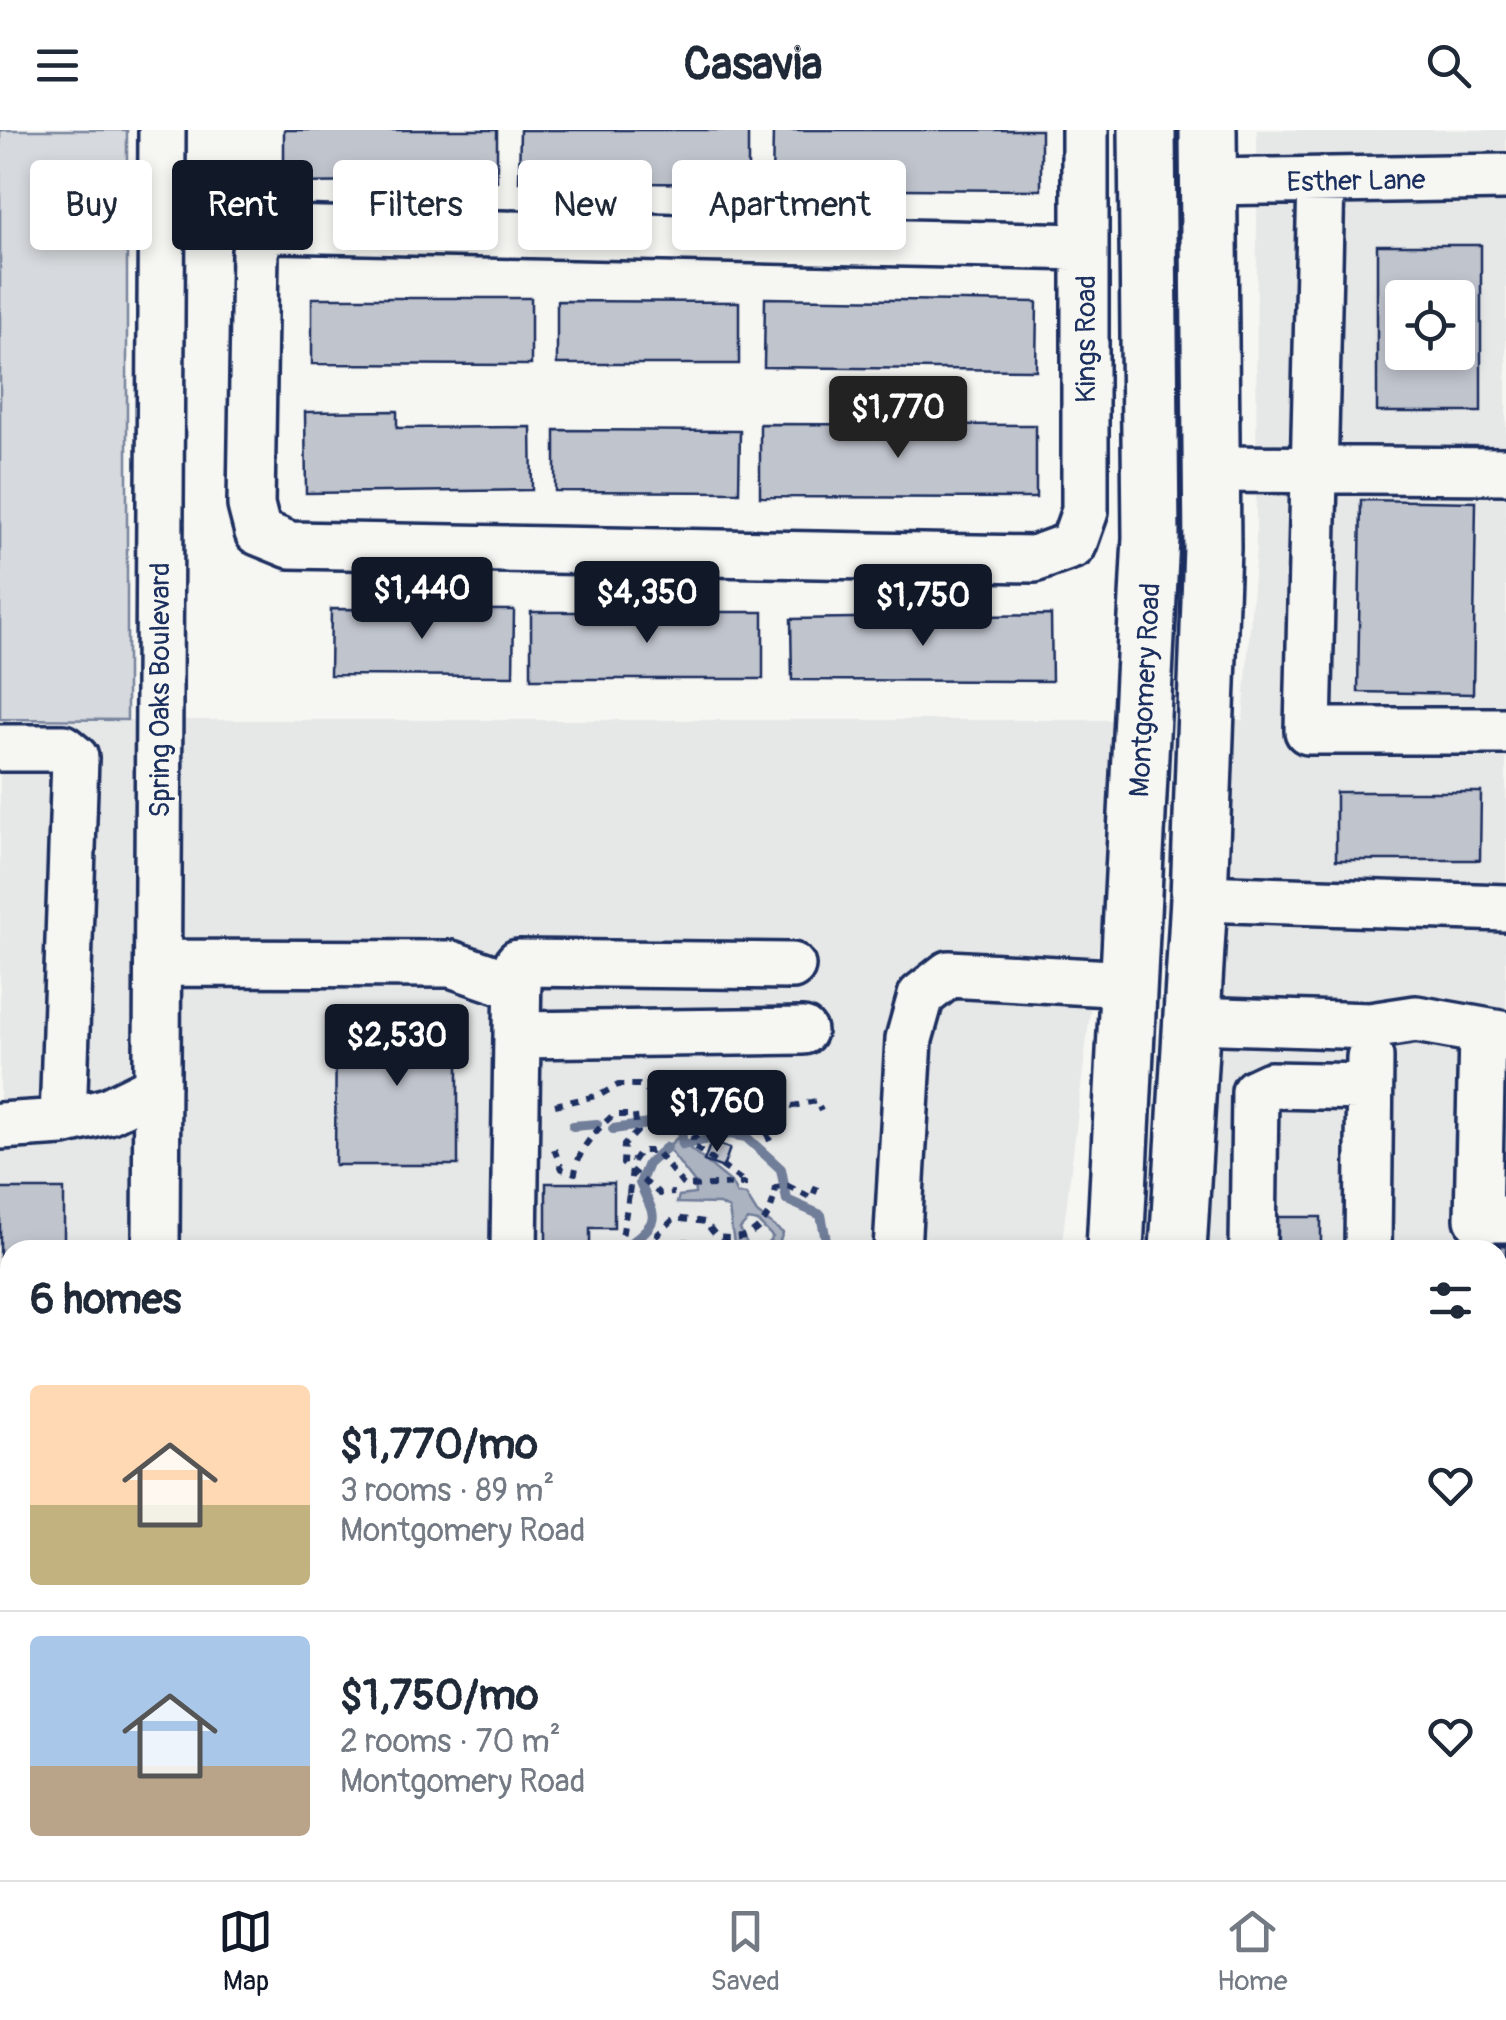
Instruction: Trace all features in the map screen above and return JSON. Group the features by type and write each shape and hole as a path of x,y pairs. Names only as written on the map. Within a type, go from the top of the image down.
{"main road":[{"name":"Montgomery Road","path":"1115,1240 1151,538 1146,130"},
{"path":"1171,130 1175,144 1207,156 1210,469 1199,898 1179,1240"}],"street":[{"name":"Spring Oaks Boulevard","path":"156,1240 162,130"},
{"name":"Kings Road","path":"1085,130 1086,247 1086,511 1073,545 1034,559 290,545 258,532 251,505 255,251 262,234 279,228 1086,247"},
{"name":"Esther Lane","path":"1207,156 1321,180 1506,177"},
{"path":"1321,180 1308,731 1506,732"},
{"path":"1210,469 1506,471"},
{"path":"0,748 63,748 74,758 63,1122"},
{"path":"1199,898 1506,908"},
{"path":"158,962 451,964 518,987"},
{"path":"514,1240 518,963 792,966"},
{"path":"898,1240 909,1040 920,996 950,974 1129,984"},
{"path":"1192,1020 1370,1026 1416,1019 1494,1034 1478,1220 1506,1219"},
{"path":"1368,1240 1370,1026"},
{"path":"517,1034 802,1031"},
{"path":"1253,1240 1255,1092 1270,1085 1370,1087"},
{"path":"0,1126 63,1122 108,1112 157,1087"}],"path":[{"path":"548,1115 555,1104 566,1100 585,1099 618,1085 638,1084 680,1115 707,1107 726,1115 725,1122 693,1142 747,1184 691,1187 656,1150 640,1151 633,1161 622,1240"},
{"path":"770,1142 766,1134 774,1128 770,1104 778,1101 792,1106 816,1101 820,1111"},
{"path":"550,1140 562,1170 575,1173 577,1159 596,1130 614,1114 635,1115 637,1128 624,1145 624,1164 660,1194 674,1193"},
{"path":"662,1240 658,1234 675,1218 705,1222 717,1236 743,1238 760,1230 776,1188 785,1186 812,1198 818,1183"}],"shaded area":[{"path":"0,130 127,130 127,160 30,160 30,250 127,250 127,720 0,719"},
{"path":"1257,130 1506,130 1506,158 1257,162"},
{"path":"1506,196 1506,1240 1196,1240 1222,720 1243,720 1256,548 1257,200"},
{"path":"0,719 142,720 140,1240 0,1240"},
{"path":"176,720 1126,720 1062,1240 173,1240"},
{"path":"677,1138 731,1182 737,1194 746,1195 757,1213 783,1233 780,1240 770,1240 773,1237 758,1222 748,1220 740,1229 745,1240 733,1240 729,1209 719,1204 677,1203 679,1196 695,1194 694,1182 667,1147"}],"building":[{"path":"284,130 497,130 497,160 333,160 333,183 313,183 313,160 284,160"},
{"path":"520,130 748,130 748,160 672,160 672,183 652,183 652,160 519,160"},
{"path":"773,130 1041,130 1041,190 906,189 906,160 772,160"},
{"path":"1377,245 1481,245 1481,412 1377,412"},
{"path":"312,298 531,298 531,365 312,364"},
{"path":"765,298 1037,302 1036,370 764,367"},
{"path":"557,301 739,302 739,364 557,364"},
{"path":"397,411 397,428 531,427 532,490 306,493 305,412"},
{"path":"760,424 1036,425 1036,498 760,497"},
{"path":"555,430 740,431 739,492 555,491"},
{"path":"1361,500 1476,502 1473,694 1358,692"},
{"path":"331,609 514,610 513,676 330,675"},
{"path":"531,612 763,612 763,679 531,679"},
{"path":"1051,615 1052,681 792,680 791,619"},
{"path":"1336,792 1481,792 1480,860 1336,860"},
{"path":"336,1012 458,1013 458,1165 335,1165"},
{"path":"711,1142 730,1148 723,1168 704,1161"},
{"path":"546,1183 614,1183 614,1228 590,1228 590,1240 546,1240"},
{"path":"0,1189 64,1189 64,1240 0,1240"},
{"path":"1263,1217 1321,1217 1321,1240 1263,1240"}],"waterway":[{"path":"663,1122 681,1131 683,1145 730,1134 746,1137 781,1169 787,1200 821,1215 826,1240"},
{"path":"613,1129 655,1123"},
{"path":"573,1126 597,1124"},
{"path":"634,1240 647,1229 653,1217 640,1183 648,1164 667,1147"}]}
